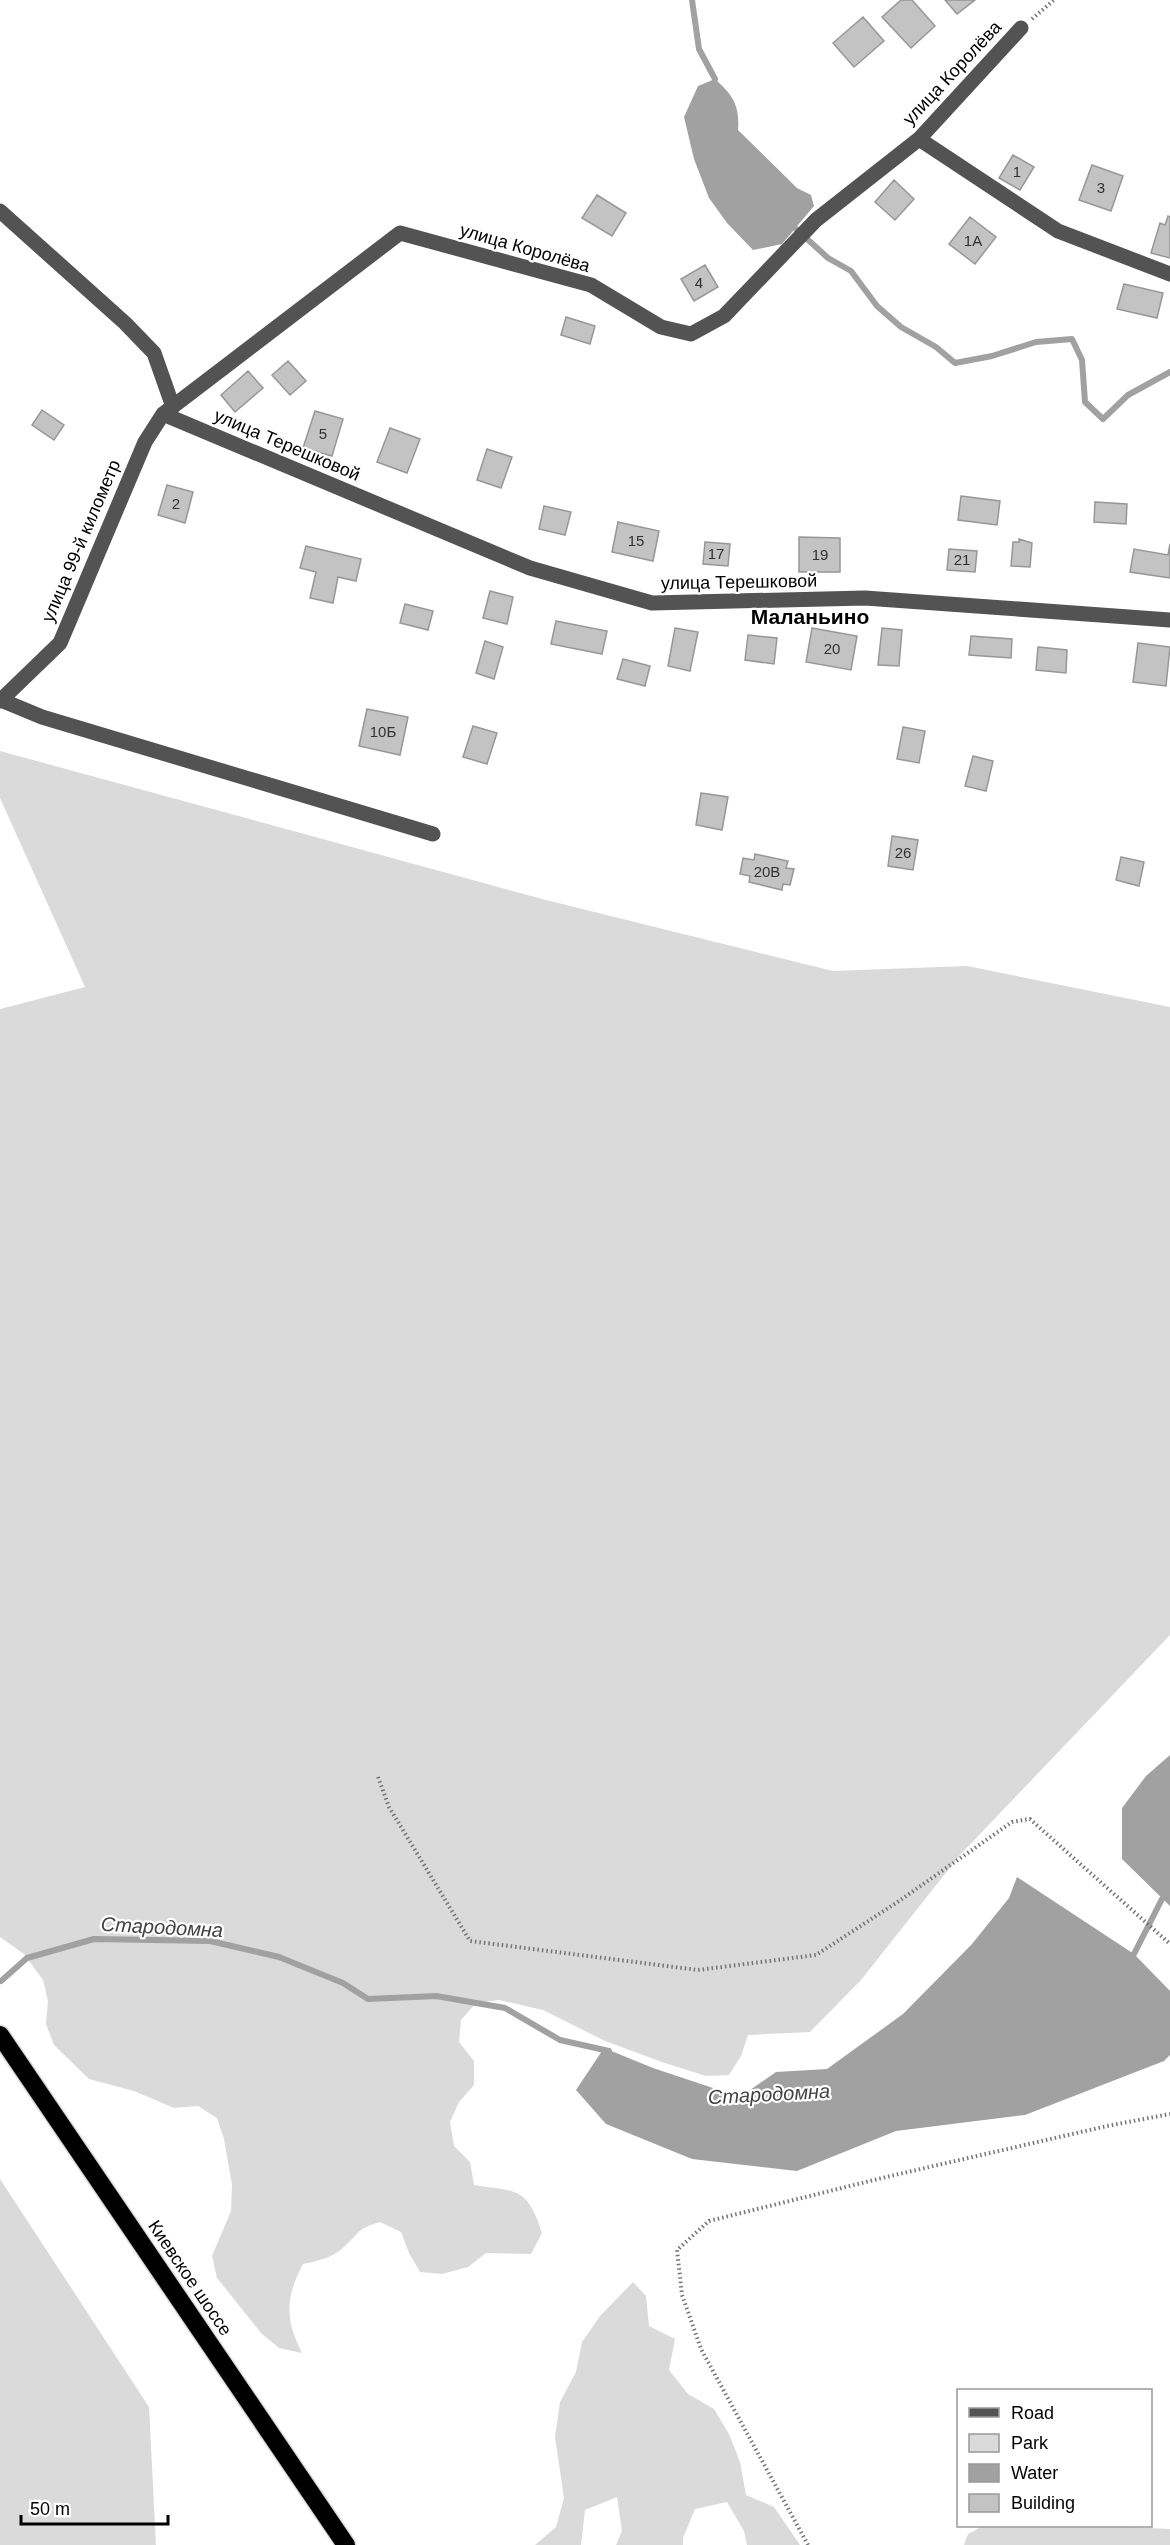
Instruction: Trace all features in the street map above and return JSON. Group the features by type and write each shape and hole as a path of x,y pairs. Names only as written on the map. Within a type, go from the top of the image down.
{"highway":[{"name":"Киевское шоссе","path":"0,2035 346,2545"}],"street":[{"name":"улица Королёва","path":"168,411 400,233 591,285 661,327 691,334 724,316 816,220 920,139 1021,28"},
{"path":"920,139 1058,231 1170,274"},
{"path":"0,211 125,323 154,353 168,411"},
{"name":"улица Терешковой","path":"168,411 530,568 652,603 865,598 1170,620"},
{"name":"улица 99-й километр","path":"1,700 60,643 145,442 168,411"},
{"path":"1,700 42,717 433,834"}],"path":[{"path":"1021,28 1054,0"},
{"path":"378,1777 389,1807 470,1941 698,1970 816,1955 1012,1822 1030,1819 1170,1944"},
{"path":"808,2545 701,2349 682,2295 677,2250 709,2221 1107,2126 1170,2114"}],"green space":[{"path":"0,751 546,900 833,971 967,966 1170,1007 1170,1635 960,1855 861,1980 810,2032 748,2035 741,2056 729,2075 706,2076 662,2062 605,2041 543,2010 499,2000 476,2003 461,2020 459,2042 474,2061 474,2085 459,2102 450,2122 454,2146 470,2162 474,2185 518,2194 531,2207 542,2233 531,2254 486,2253 468,2267 442,2274 420,2272 401,2232 380,2222 367,2226 337,2253 303,2264 293,2287 289,2308 292,2330 302,2353 279,2348 261,2333 217,2278 212,2256 231,2211 232,2185 224,2139 217,2118 198,2106 174,2108 134,2091 89,2079 54,2045 46,2024 48,2001 43,1980 24,1954 0,1937 0,1009 85,987 0,798"},
{"path":"0,2179 149,2407 156,2545 0,2545"},
{"path":"633,2282 646,2296 649,2326 675,2339 669,2370 688,2394 714,2409 729,2434 740,2462 746,2495 774,2507 800,2545 747,2545 744,2531 727,2502 695,2509 683,2538 683,2545 616,2545 622,2531 617,2497 585,2510 581,2545 535,2545 556,2527 564,2498 555,2437 560,2402 576,2372 582,2342 600,2316"},
{"path":"981,2527 1170,2529 1170,2545 964,2545 968,2534"}],"water":[{"path":"715,79 734,101 738,114 738,130 797,188 811,195 814,206 782,244 753,250 727,223 709,198 694,159 684,117 698,86"},
{"path":"1170,1755 1170,1906 1122,1859 1122,1808 1146,1776"},
{"path":"1017,1877 1134,1954 1170,1991 1170,2055 1164,2061 1025,2115 896,2131 797,2171 692,2159 606,2124 576,2090 604,2048 653,2068 740,2097 776,2072 827,2069 903,2014 972,1944 1009,1898"}],"building":[{"path":"901,0 912,0 935,26 911,48 882,17"},
{"path":"945,0 975,0 957,14"},
{"path":"863,17 884,41 854,67 833,43"},
{"path":"1013,155 1034,167 1020,190 999,178"},
{"path":"1092,165 1123,176 1111,211 1079,200"},
{"path":"894,180 914,199 895,220 875,202"},
{"path":"597,195 626,213 612,236 582,218"},
{"path":"1168,216 1170,217 1170,258 1151,253 1160,223 1165,225"},
{"path":"970,217 996,237 975,264 949,244"},
{"path":"705,265 718,287 694,301 681,279"},
{"path":"1124,284 1163,293 1157,318 1117,309"},
{"path":"566,317 595,326 590,344 561,335"},
{"path":"288,361 306,381 290,395 272,375"},
{"path":"248,371 263,388 235,412 221,395"},
{"path":"42,410 64,425 54,440 32,425"},
{"path":"315,411 343,419 332,456 303,448"},
{"path":"390,428 420,439 407,473 377,462"},
{"path":"487,449 512,457 501,488 477,480"},
{"path":"167,485 193,492 185,523 158,515"},
{"path":"961,496 1000,501 997,525 958,520"},
{"path":"1095,502 1127,504 1126,524 1094,522"},
{"path":"544,506 571,512 565,535 539,529"},
{"path":"618,522 659,531 653,561 612,552"},
{"path":"799,537 840,538 840,572 799,572"},
{"path":"1019,539 1032,543 1030,567 1011,566 1013,542 1019,542"},
{"path":"705,542 730,544 728,566 703,564"},
{"path":"1170,544 1170,578 1130,572 1134,549 1168,555"},
{"path":"306,546 361,559 356,581 338,577 333,603 310,598 316,572 300,568"},
{"path":"949,549 977,551 975,572 947,570"},
{"path":"490,591 513,597 507,624 483,618"},
{"path":"405,604 433,611 428,630 400,623"},
{"path":"556,621 607,631 602,654 551,644"},
{"path":"675,628 698,632 690,671 668,666"},
{"path":"812,628 857,636 851,670 806,662"},
{"path":"882,628 902,630 899,666 878,665"},
{"path":"748,635 777,638 774,664 745,660"},
{"path":"971,636 1012,639 1011,658 969,655"},
{"path":"485,641 503,647 494,679 476,673"},
{"path":"1138,643 1170,647 1166,686 1133,682"},
{"path":"1038,647 1067,650 1066,673 1036,670"},
{"path":"623,659 650,666 645,686 617,679"},
{"path":"367,709 408,717 400,755 359,746"},
{"path":"473,726 497,733 487,764 463,757"},
{"path":"903,727 925,731 919,763 897,759"},
{"path":"973,756 993,761 986,791 965,786"},
{"path":"701,793 728,797 722,830 696,825"},
{"path":"892,836 918,840 913,870 888,866"},
{"path":"755,854 788,861 786,868 794,869 790,885 783,884 782,890 749,882 750,876 740,874 743,858 754,860"},
{"path":"1121,857 1144,862 1139,886 1116,880"}],"waterway":[{"path":"692,0 699,49 715,79"},
{"path":"795,228 828,258 851,271 877,306 901,327 936,347 955,363 992,356 1036,342 1072,339 1082,360 1085,402 1103,419 1128,395 1170,372"},
{"name":"Стародомна","path":"1128,1958 1134,1954 1162,1899 1170,1891"},
{"name":"Стародомна","path":"1,1981 27,1958 94,1939 210,1941 279,1957 343,1983 368,1999 436,1996 505,2008 560,2040 609,2051"}],"district":[{"name":"Маланьино","path":"810,617"}]}
